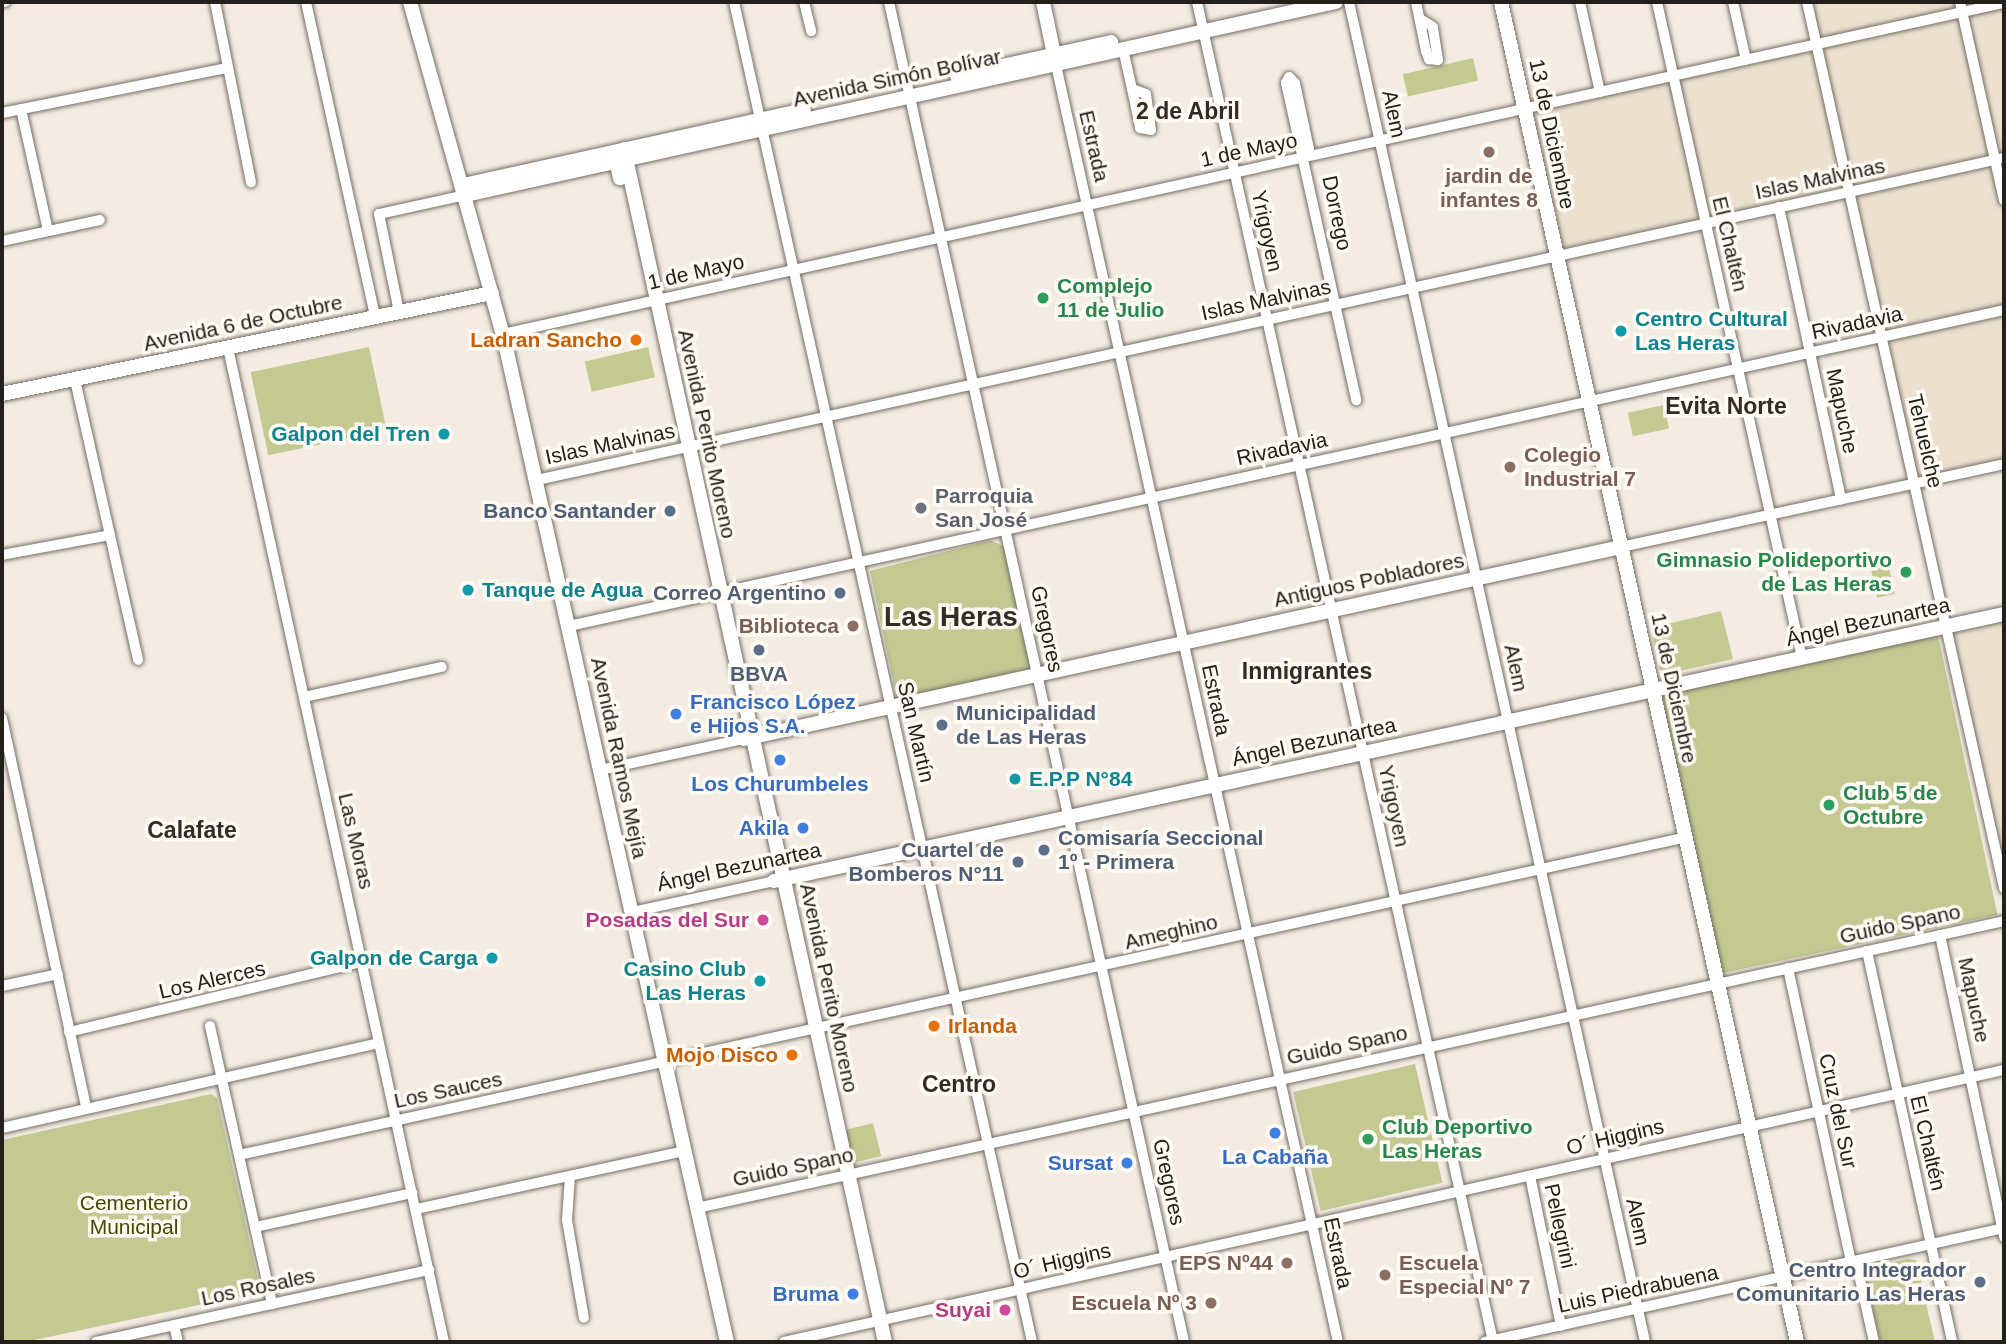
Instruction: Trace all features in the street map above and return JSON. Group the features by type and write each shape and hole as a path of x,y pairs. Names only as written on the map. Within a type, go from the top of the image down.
{"street":[{"path":"215,2 251,181"},
{"path":"306,2 375,317"},
{"name":"Avenida Ramos Mejía","path":"410,2 465,190 503,334 727,1342"},
{"name":"San Martín","path":"734,2 1032,1342"},
{"path":"804,2 811,30"},
{"name":"Gregores","path":"889,2 911,91 1007,529 1036,675 1184,1342"},
{"path":"1043,2 1055,60"},
{"name":"Yrigoyen","path":"1197,2 1460,1192 1490,1342"},
{"name":"Avenida Simón Bolívar","path":"1055,60 1124,49 1293,2"},
{"name":"Avenida Simón Bolívar","path":"465,190 1202,27 1336,2"},
{"name":"Alem","path":"1349,2 1645,1342"},
{"path":"1416,2 1420,19"},
{"name":"13 de Diciembre","path":"1501,2 1797,1342"},
{"path":"1580,2 1600,92"},
{"name":"El Chaltén","path":"1657,2 1802,658"},
{"path":"1733,2 1746,60"},
{"name":"Tehuelche","path":"1807,2 2004,888"},
{"name":"1 de Mayo","path":"503,334 1746,60 1961,7 2004,3"},
{"path":"1961,7 2000,160 2004,200"},
{"path":"1124,49 1132,89"},
{"name":"Estrada","path":"1055,60 1338,1342"},
{"path":"2,113 228,68"},
{"name":"Dorrego","path":"1305,157 1309,149 1292,76 1286,83 1305,157 1356,400"},
{"path":"21,109 48,231"},
{"name":"Avenida Perito Moreno","path":"620,156 716,593 742,739 779,880 876,1322 885,1342"},
{"name":"Islas Malvinas","path":"537,480 2000,160"},
{"path":"399,312 379,214 465,190"},
{"name":"Mapuche","path":"1779,207 1841,499"},
{"path":"2,241 100,220"},
{"name":"Avenida 6 de Octubre","path":"2,394 492,293"},
{"name":"Rivadavia","path":"569,626 2004,310"},
{"name":"Las Moras","path":"228,348 364,961 379,1043 444,1342"},
{"path":"75,380 138,660"},
{"name":"Antiguos Pobladores","path":"600,770 2004,464"},
{"path":"2,555 110,535"},
{"name":"Ángel Bezunartea","path":"632,912 2004,614"},
{"path":"304,697 442,667"},
{"path":"2,718 86,1108"},
{"name":"Ameghino","path":"665,1063 1686,837"},
{"name":"Guido Spano","path":"697,1208 2004,921"},
{"name":"Mapuche","path":"1941,935 2004,1231"},
{"name":"El Chaltén","path":"1867,951 1952,1342"},
{"name":"Los Alerces","path":"69,1032 364,961"},
{"name":"Cruz del Sur","path":"1788,968 1874,1342"},
{"path":"2,986 58,974"},
{"path":"210,1026 272,1304"},
{"path":"2,1128 379,1043"},
{"name":"Los Sauces","path":"239,1155 665,1063"},
{"name":"O´ Higgins","path":"784,1342 2004,1070"},
{"path":"416,1209 685,1151"},
{"path":"570,1176 568,1220 584,1318"},
{"name":"Pellegrini","path":"1530,1176 1561,1326"},
{"path":"255,1227 412,1193"},
{"name":"Luis Piedrabuena","path":"1490,1342 2004,1231"},
{"name":"Los Rosales","path":"96,1342 429,1270"},
{"name":"Avenida Perito Moreno","path":"876,1322 876,1342"},
{"path":"174,1325 178,1342"}],"shaded area":[{"path":"1807,2 2004,2 2004,464 1914,483 1850,192 1557,256 1525,109 1816,45"},
{"path":"2004,614 2004,888 1946,626"}],"green space":[{"path":"1473,58 1478,80 1408,97 1403,74"},
{"path":"369,347 387,430 268,455 251,372"},
{"path":"648,347 655,377 592,392 585,362"},
{"path":"1664,405 1669,428 1633,436 1628,413"},
{"path":"991,540 1004,547 1031,670 897,699 870,571"},
{"path":"1886,553 1895,594 1877,598 1868,557"},
{"path":"1721,611 1733,659 1667,674 1660,670 1651,628"},
{"name":"Club 5 de Octubre","path":"1938,635 1997,915 1718,974 1658,694"},
{"name":"Club Deportivo Las Heras","path":"1415,1064 1442,1183 1321,1211 1293,1092"},
{"name":"Cementerio Municipal","path":"211,1094 217,1098 260,1288 256,1293 25,1342 2,1342 2,1140"},
{"path":"873,1123 881,1156 852,1163 844,1130"},
{"path":"1907,1259 1916,1260 1935,1342 1880,1342 1864,1269"}],"place":[{"name":"jardin de infantes 8","path":"1489,152"},
{"name":"Complejo 11 de Julio","path":"1043,298"},
{"name":"Centro Cultural Las Heras","path":"1621,331"},
{"name":"Ladran Sancho","path":"636,340"},
{"name":"Galpon del Tren","path":"444,434"},
{"name":"Colegio Industrial 7","path":"1510,467"},
{"name":"Parroquia San José","path":"921,508"},
{"name":"Banco Santander","path":"670,511"},
{"name":"Gimnasio Polideportivo de Las Heras","path":"1906,572"},
{"name":"Tanque de Agua","path":"468,590"},
{"name":"Correo Argentino","path":"840,593"},
{"name":"Biblioteca","path":"853,626"},
{"name":"BBVA","path":"759,650"},
{"name":"Francisco López e Hijos S.A.","path":"676,714"},
{"name":"Municipalidad de Las Heras","path":"942,725"},
{"name":"Los Churumbeles","path":"780,760"},
{"name":"E.P.P N°84","path":"1015,779"},
{"name":"Club 5 de Octubre","path":"1829,805"},
{"name":"Akila","path":"803,828"},
{"name":"Comisaría Seccional 1º - Primera","path":"1044,850"},
{"name":"Cuartel de Bomberos N°11","path":"1018,862"},
{"name":"Posadas del Sur","path":"763,920"},
{"name":"Galpon de Carga","path":"492,958"},
{"name":"Casino Club Las Heras","path":"760,981"},
{"name":"Irlanda","path":"934,1026"},
{"name":"Mojo Disco","path":"792,1055"},
{"name":"La Cabaña","path":"1275,1133"},
{"name":"Club Deportivo Las Heras","path":"1368,1139"},
{"name":"Sursat","path":"1127,1163"},
{"name":"EPS Nº44","path":"1287,1263"},
{"name":"Escuela Especial Nº 7","path":"1385,1275"},
{"name":"Centro Integrador Comunitario Las Heras","path":"1980,1282"},
{"name":"Bruma","path":"853,1294"},
{"name":"Escuela Nº 3","path":"1211,1303"},
{"name":"Suyai","path":"1005,1310"}],"district":[{"name":"2 de Abril","path":"1188,111"},
{"name":"Evita Norte","path":"1726,406"},
{"name":"Las Heras","path":"951,617"},
{"name":"Inmigrantes","path":"1307,671"},
{"name":"Calafate","path":"192,830"},
{"name":"Centro","path":"959,1084"}]}
